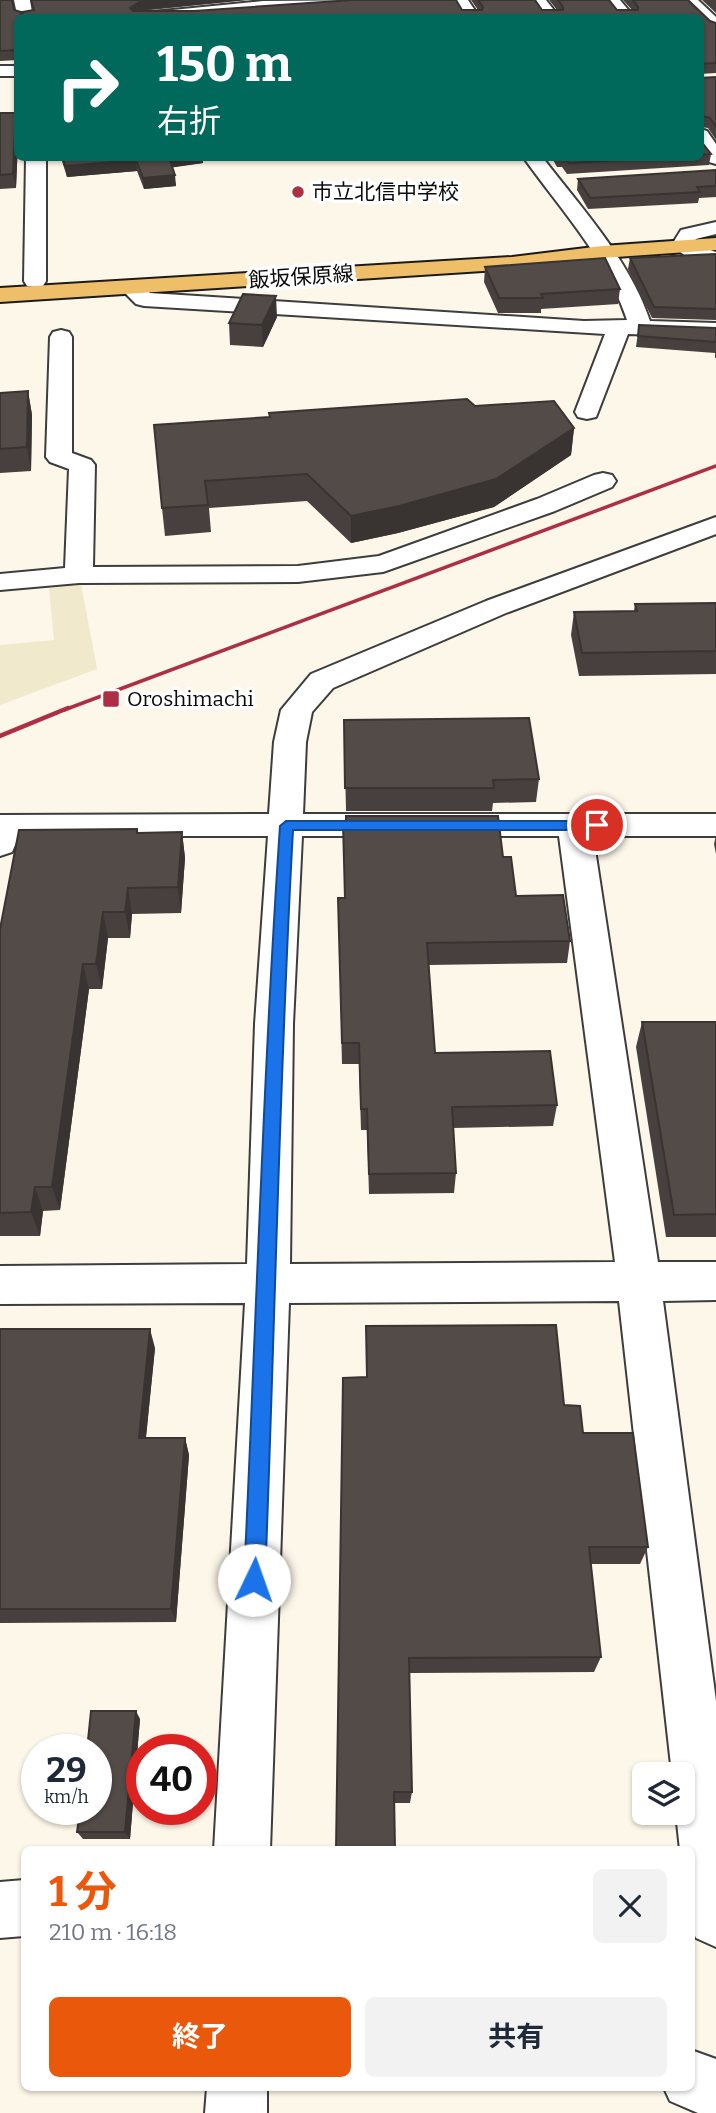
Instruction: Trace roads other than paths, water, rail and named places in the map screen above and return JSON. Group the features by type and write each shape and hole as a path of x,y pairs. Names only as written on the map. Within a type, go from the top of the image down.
{"main road":[{"name":"飯坂保原線","path":"0,295 512,263 602,252 716,244"},
{"name":"飯坂保原線","path":"0,283 506,250 602,252"}],"street":[{"path":"193,14 379,0"},
{"path":"538,0 549,14"},
{"path":"611,0 623,14"},
{"path":"689,0 704,14"},
{"path":"704,141 716,158"},
{"path":"35,281 36,161"},
{"path":"536,161 621,282 630,327 587,412"},
{"path":"552,183 580,182"},
{"path":"716,228 688,234 681,246 696,254 716,258"},
{"path":"131,288 144,299 584,328 715,329"},
{"path":"61,337 59,457 82,465 79,575"},
{"path":"0,582 79,575 298,574 383,564 547,505 603,481"},
{"path":"242,1846 268,1283 274,1024 290,743 297,710 322,681 390,650 496,607 716,525"},
{"path":"574,825 639,1281 716,1918"},
{"path":"2,832 286,826 716,825"},
{"path":"0,1285 716,1281"},
{"path":"0,1910 21,1908"},
{"path":"695,2081 716,2089"},
{"path":"236,2113 237,2091"}],"railway":[{"path":"64,710 716,466"},
{"path":"0,736 68,708"}],"place":[{"name":"市立北信中学校","path":"298,192"},
{"name":"Oroshimachi","path":"111,699"}]}
